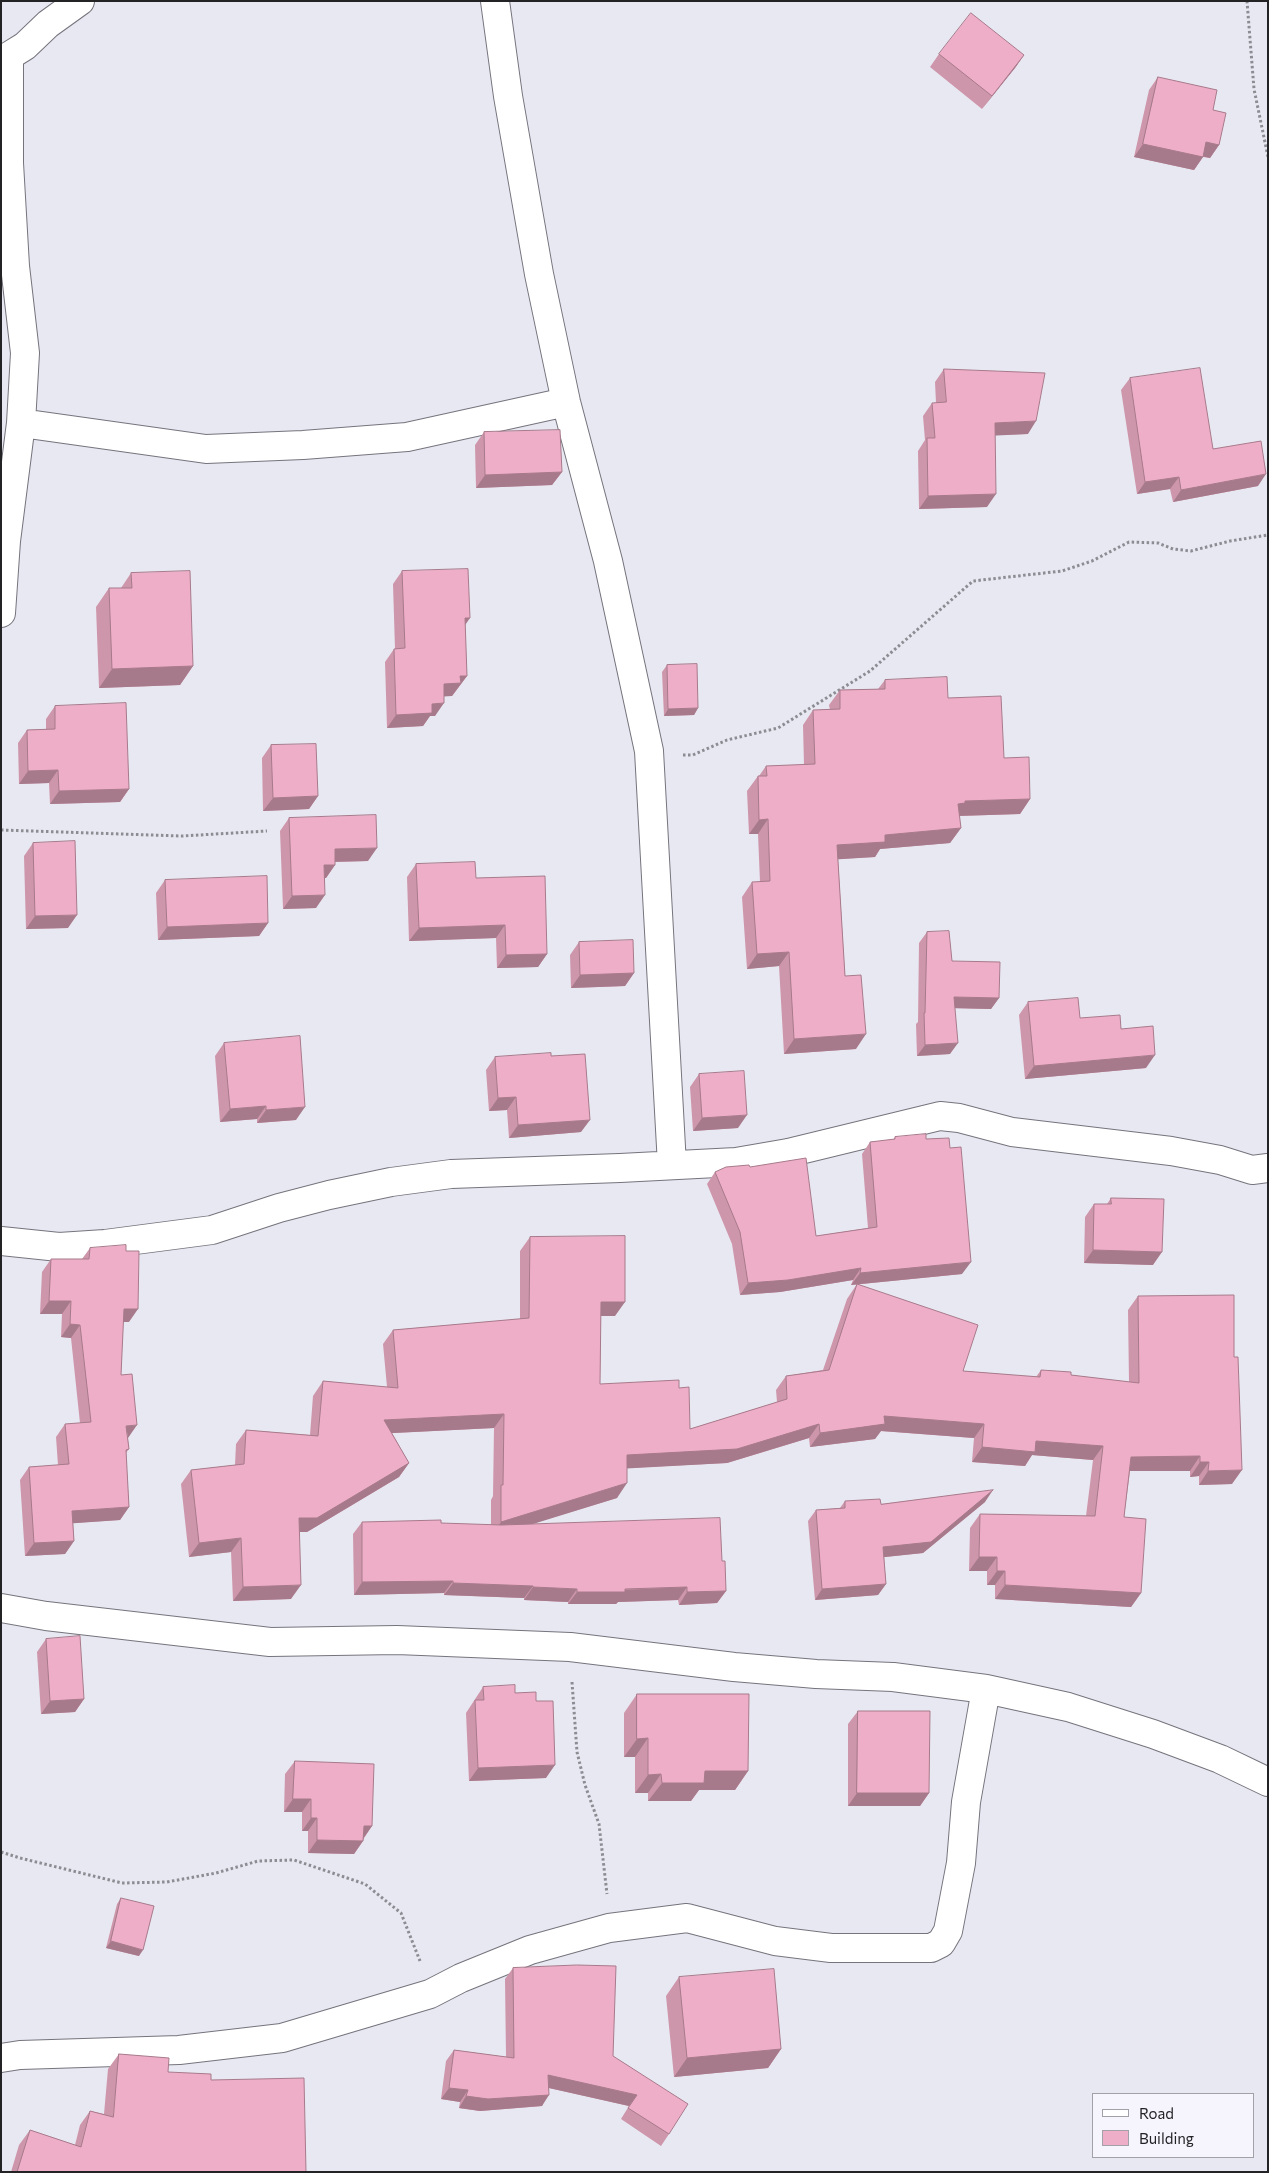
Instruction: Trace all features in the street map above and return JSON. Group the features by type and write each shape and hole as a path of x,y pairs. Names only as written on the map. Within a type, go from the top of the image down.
{"street":[{"path":"1,613 6,541 21,423 25,353 15,266 5,59 25,46 48,24 80,1"},
{"path":"495,1 539,274 566,402 608,561 649,751 672,1164"},
{"path":"21,423 206,449 303,445 407,437 566,402"},
{"path":"1,1241 59,1247 96,1245 212,1230 279,1208 330,1195 391,1182 451,1174 736,1162 788,1153 940,1116 959,1118 1012,1132 1171,1151 1220,1160 1252,1170 1268,1168"},
{"path":"1,1608 46,1616 270,1642 397,1640 570,1647 734,1667 892,1678 986,1689 1068,1707 1153,1734 1220,1759 1268,1782"},
{"path":"1,2058 20,2055 179,2050 282,2038 430,1994 461,1978 530,1950 609,1928 687,1918 775,1941 831,1948 930,1948 941,1943 948,1931 961,1863 966,1802 986,1689"}],"path":[{"path":"1247,1 1254,89 1268,157"},
{"path":"649,751 662,755 693,755 727,740 778,728 870,671 973,581 1062,571 1092,561 1129,542 1158,543 1173,549 1191,551 1230,541 1268,536"},
{"path":"1,830 182,836 267,831"},
{"path":"570,1647 577,1752 585,1785 599,1824 609,1928"},
{"path":"1,1852 122,1882 167,1882 216,1873 258,1862 294,1860 364,1884 401,1913 417,1952 430,1994"}],"building":[{"path":"971,13 1024,55 992,96 939,54"},
{"path":"1158,77 1217,90 1213,110 1226,113 1219,145 1206,142 1203,157 1143,144"},
{"path":"1200,368 1213,449 1261,441 1266,474 1181,490 1179,477 1145,482 1130,378"},
{"path":"944,369 1045,373 1036,421 995,423 996,494 928,496 927,438 935,438 932,403 946,402"},
{"path":"560,430 562,472 485,475 484,432"},
{"path":"468,569 470,618 465,618 467,676 460,676 461,683 444,684 444,703 432,704 432,713 396,715 394,649 405,648 402,571"},
{"path":"190,571 193,666 112,669 109,588 132,588 131,573"},
{"path":"697,664 698,708 668,709 667,665"},
{"path":"947,677 948,698 1001,696 1004,758 1029,757 1030,799 965,801 965,803 958,804 961,828 885,835 885,842 837,845 845,976 861,975 866,1034 794,1039 789,952 757,954 752,882 770,881 768,819 759,820 758,776 767,776 766,766 815,764 813,710 840,709 840,690 885,689 885,680"},
{"path":"126,703 129,789 59,791 58,770 28,771 27,730 55,729 55,706"},
{"path":"316,744 318,796 273,798 271,745"},
{"path":"376,815 377,848 335,849 335,865 324,865 325,895 292,896 289,818"},
{"path":"75,841 77,915 35,916 33,843"},
{"path":"475,862 476,878 545,876 547,954 506,955 505,925 419,928 416,864"},
{"path":"267,876 268,923 167,927 165,880"},
{"path":"949,931 952,961 1000,962 999,998 954,997 958,1043 925,1045 924,1013 927,932"},
{"path":"633,940 634,973 580,975 579,942"},
{"path":"1078,998 1080,1018 1120,1015 1121,1029 1153,1026 1155,1055 1034,1066 1028,1002"},
{"path":"300,1036 305,1107 266,1110 266,1106 230,1109 224,1043"},
{"path":"551,1053 551,1056 585,1054 590,1120 518,1125 516,1097 498,1098 495,1057"},
{"path":"744,1071 747,1115 702,1118 699,1074"},
{"path":"926,1134 926,1139 949,1138 950,1148 961,1147 971,1262 860,1273 861,1268 788,1280 748,1283 740,1232 715,1172 726,1167 749,1165 750,1167 806,1158 816,1236 877,1227 870,1142"},
{"path":"1111,1198 1164,1199 1162,1252 1093,1250 1094,1204 1111,1204"},
{"path":"625,1236 625,1302 601,1302 600,1384 679,1380 679,1388 689,1387 690,1429 787,1399 786,1376 829,1370 857,1284 978,1325 963,1371 1040,1377 1041,1370 1071,1372 1071,1375 1139,1383 1138,1296 1234,1295 1234,1357 1238,1357 1242,1470 1208,1471 1209,1462 1200,1462 1200,1456 1131,1457 1124,1517 1146,1519 1141,1593 1005,1585 1005,1571 997,1571 997,1557 979,1557 980,1514 1095,1516 1103,1446 1036,1441 1035,1452 982,1447 984,1424 884,1416 885,1424 820,1433 819,1424 737,1449 627,1455 627,1483 501,1522 504,1414 384,1420 409,1463 317,1518 299,1518 301,1585 243,1587 241,1538 199,1543 191,1470 244,1464 246,1430 318,1436 323,1381 398,1388 393,1330 529,1318 530,1237"},
{"path":"126,1245 126,1251 139,1251 138,1309 124,1309 121,1375 132,1374 137,1425 126,1426 129,1449 126,1450 129,1507 72,1511 74,1541 34,1543 29,1467 69,1464 65,1424 91,1422 80,1325 70,1324 71,1301 49,1301 51,1259 89,1259 90,1248"},
{"path":"993,1490 931,1542 883,1547 886,1584 822,1589 816,1510 845,1508 845,1501 880,1499 881,1504"},
{"path":"720,1518 722,1561 725,1561 726,1591 687,1592 687,1587 625,1589 625,1592 577,1592 577,1589 453,1583 453,1581 362,1582 362,1522 441,1520 441,1523 501,1525"},
{"path":"80,1636 84,1699 50,1701 46,1639"},
{"path":"515,1685 515,1693 536,1692 536,1701 553,1701 555,1765 478,1768 475,1700 484,1700 483,1687"},
{"path":"637,1694 749,1694 748,1771 705,1771 704,1783 662,1783 661,1774 648,1775 648,1738 637,1739"},
{"path":"858,1711 930,1711 929,1793 857,1793"},
{"path":"295,1761 374,1764 372,1826 364,1826 363,1841 317,1840 317,1818 311,1818 311,1799 293,1799"},
{"path":"121,1898 154,1906 143,1950 111,1941"},
{"path":"577,1965 616,1966 613,2056 688,2104 669,2134 628,2108 637,2095 548,2075 549,2095 488,2099 466,2096 468,2090 449,2088 454,2050 514,2058 513,1968"},
{"path":"774,1969 781,2049 687,2058 679,1977"},
{"path":"119,2054 169,2058 168,2072 211,2074 211,2080 304,2078 306,2172 17,2172 30,2130 81,2147 90,2111 113,2117"}]}
